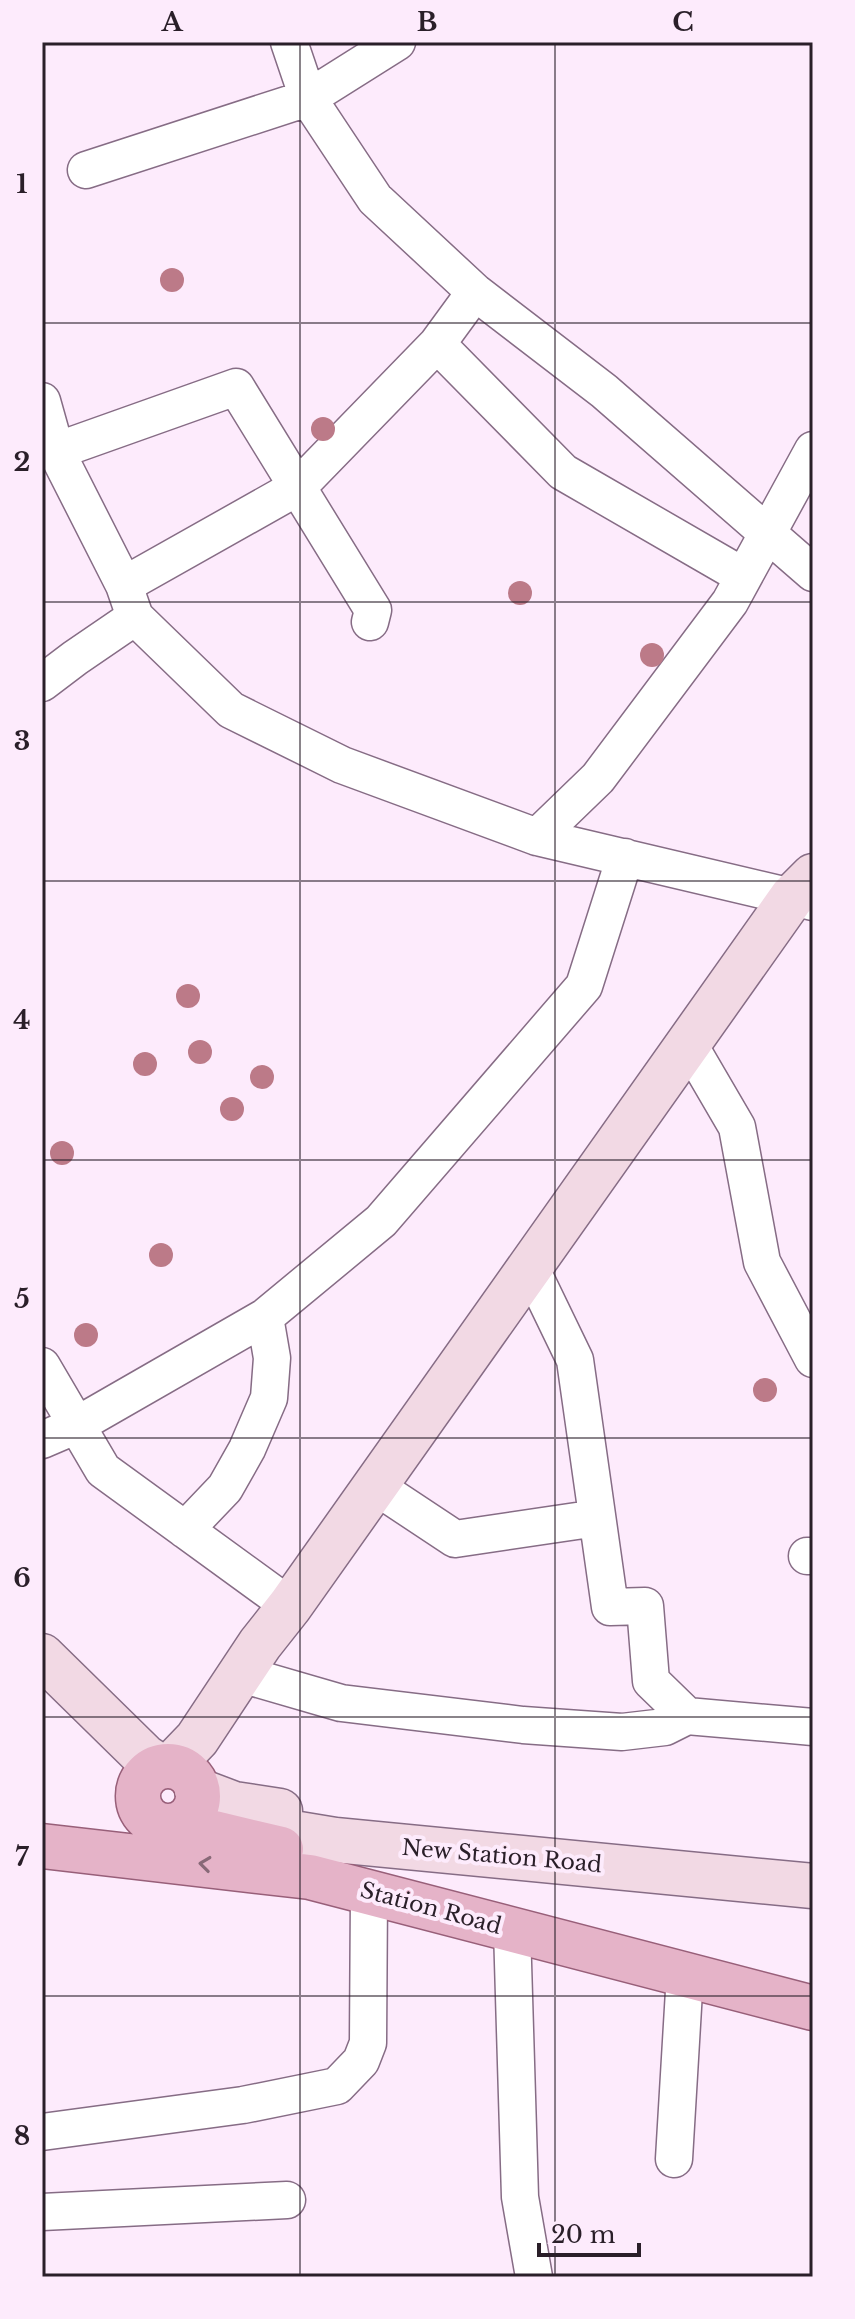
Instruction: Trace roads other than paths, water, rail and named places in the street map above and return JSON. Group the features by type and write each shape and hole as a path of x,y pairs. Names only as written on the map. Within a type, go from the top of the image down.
{"main road":[{"path":"42,1826 80,1830 112,1819 177,1788"},
{"path":"106,1853 143,1841 177,1788"},
{"name":"Station Road","path":"177,1788 193,1828 813,1982"},
{"name":"Station Road","path":"42,1846 310,1877 813,2008"}],"street":[{"path":"289,42 308,98 375,199 475,292 604,391 813,573"},
{"path":"86,170 308,98 397,42"},
{"path":"42,683 75,658 129,601 298,487 437,344 475,292"},
{"path":"437,344 563,472 743,576"},
{"path":"56,451 236,387 373,610 370,622"},
{"path":"42,401 56,451 129,601 231,710 342,765 537,837 806,892 688,1043 241,1674 177,1788"},
{"path":"537,837 598,778 730,602 813,450"},
{"path":"42,1440 77,1425 265,1317 381,1221 584,986 625,857"},
{"path":"688,1043 737,1127 762,1262 813,1359"},
{"path":"530,1267 575,1360 610,1607 645,1606 651,1681 687,1716"},
{"path":"185,1530 225,1488 247,1449 269,1398 272,1358 265,1317"},
{"path":"42,1366 103,1470 290,1606"},
{"path":"375,1486 455,1539 597,1518"},
{"name":"New Station Road","path":"42,1656 177,1788 234,1804 302,1815 813,1885"},
{"path":"241,1674 341,1703 523,1725 622,1732 665,1727 687,1716 813,1727"},
{"path":"42,2132 243,2105 337,2086 361,2061 368,2043 369,1892"},
{"path":"512,1929 520,2197 534,2277"},
{"path":"674,2159 685,1974"},
{"path":"42,2212 287,2200"}]}
